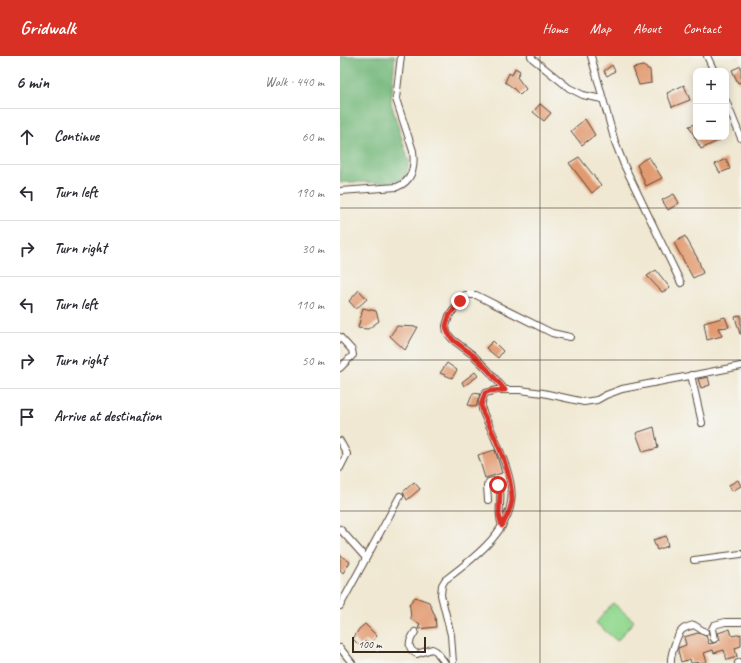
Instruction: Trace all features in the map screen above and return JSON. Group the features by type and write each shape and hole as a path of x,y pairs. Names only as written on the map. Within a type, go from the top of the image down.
{"street":[{"path":"340,191 397,187 404,184 410,178 414,159 413,151 396,99 400,56"},
{"path":"531,56 569,88 583,96 602,99"},
{"path":"707,56 713,68"},
{"path":"593,57 602,99 615,142 624,165 681,283"},
{"path":"727,104 741,138"},
{"path":"505,390 488,370 473,355 453,340 448,333 446,326 449,316 465,295 476,294 552,332 570,337"},
{"path":"340,338 352,350 353,354 340,368"},
{"path":"450,663 451,635 441,595 442,585 445,580 477,554 502,526 512,501 506,466 481,405 485,393 490,391 520,390 543,393 584,402 597,400 622,389 741,366"},
{"path":"691,375 702,423"},
{"path":"340,441 347,454 340,468"},
{"path":"488,500 487,486 489,482 494,481 498,485 500,493 499,515 502,526"},
{"path":"340,606 400,496"},
{"path":"340,529 366,558"},
{"path":"694,560 741,554"},
{"path":"714,639 712,629 714,626 725,622 741,622"},
{"path":"670,663 679,633 682,629 694,625 705,632"},
{"path":"415,632 409,641 409,645 414,652 417,654 432,649 450,663"},
{"path":"340,648 352,663"}],"green space":[{"path":"340,56 395,56 391,103 409,162 406,177 383,183 340,183"},
{"path":"613,603 634,621 617,641 596,623"}],"building":[{"path":"612,65 615,71 607,76 604,71"},
{"path":"643,66 650,70 651,83 639,85 633,68"},
{"path":"741,66 741,82 738,83 732,70"},
{"path":"515,68 520,71 517,77 526,89 520,95 505,82 509,73 512,75"},
{"path":"684,85 690,100 672,107 667,93"},
{"path":"540,104 551,113 544,121 533,112"},
{"path":"585,119 595,135 582,145 571,131"},
{"path":"693,125 693,134 689,126"},
{"path":"696,140 720,140 701,149"},
{"path":"579,157 601,185 592,193 569,163"},
{"path":"649,157 662,178 646,186 637,165"},
{"path":"726,159 730,169 720,173 715,164"},
{"path":"674,194 679,203 668,210 662,200"},
{"path":"685,236 698,259 703,273 693,278 674,243"},
{"path":"656,270 670,288 667,290 662,292 647,276"},
{"path":"359,290 367,299 356,309 349,301"},
{"path":"363,308 376,311 379,321 368,329 358,328"},
{"path":"741,315 741,334 740,334 735,317"},
{"path":"725,317 729,327 718,328 722,336 707,340 704,323"},
{"path":"397,326 418,327 405,350 390,336"},
{"path":"493,341 503,351 498,358 486,348"},
{"path":"447,363 457,370 452,378 440,373"},
{"path":"475,372 478,376 464,386 462,382"},
{"path":"708,377 710,385 701,388 698,379"},
{"path":"473,393 480,394 476,407 468,405"},
{"path":"654,427 658,448 643,452 636,433"},
{"path":"495,450 502,473 485,478 478,455"},
{"path":"738,480 741,486 732,491 729,485"},
{"path":"414,482 420,489 407,500 403,492"},
{"path":"666,536 668,546 657,550 653,540"},
{"path":"340,555 350,562 343,573 340,570"},
{"path":"415,597 429,602 435,616 436,627 418,629 420,624 411,619 409,604"},
{"path":"365,624 377,636 370,644 366,641 360,646 353,639 359,629"},
{"path":"730,629 732,636 741,634 741,646 735,648 737,657 727,660 724,650 714,653 713,650 704,653 707,662 691,663 690,659 681,662 678,648 686,645 684,637 698,633 706,636 709,644 720,640 718,633"}],"route":[{"path":"460,301 449,316 446,326 448,333 453,340 473,355 488,370 505,390 490,391 485,393 482,398 481,405 506,466 510,488 512,501 502,526 499,515 500,493 498,485"}]}
